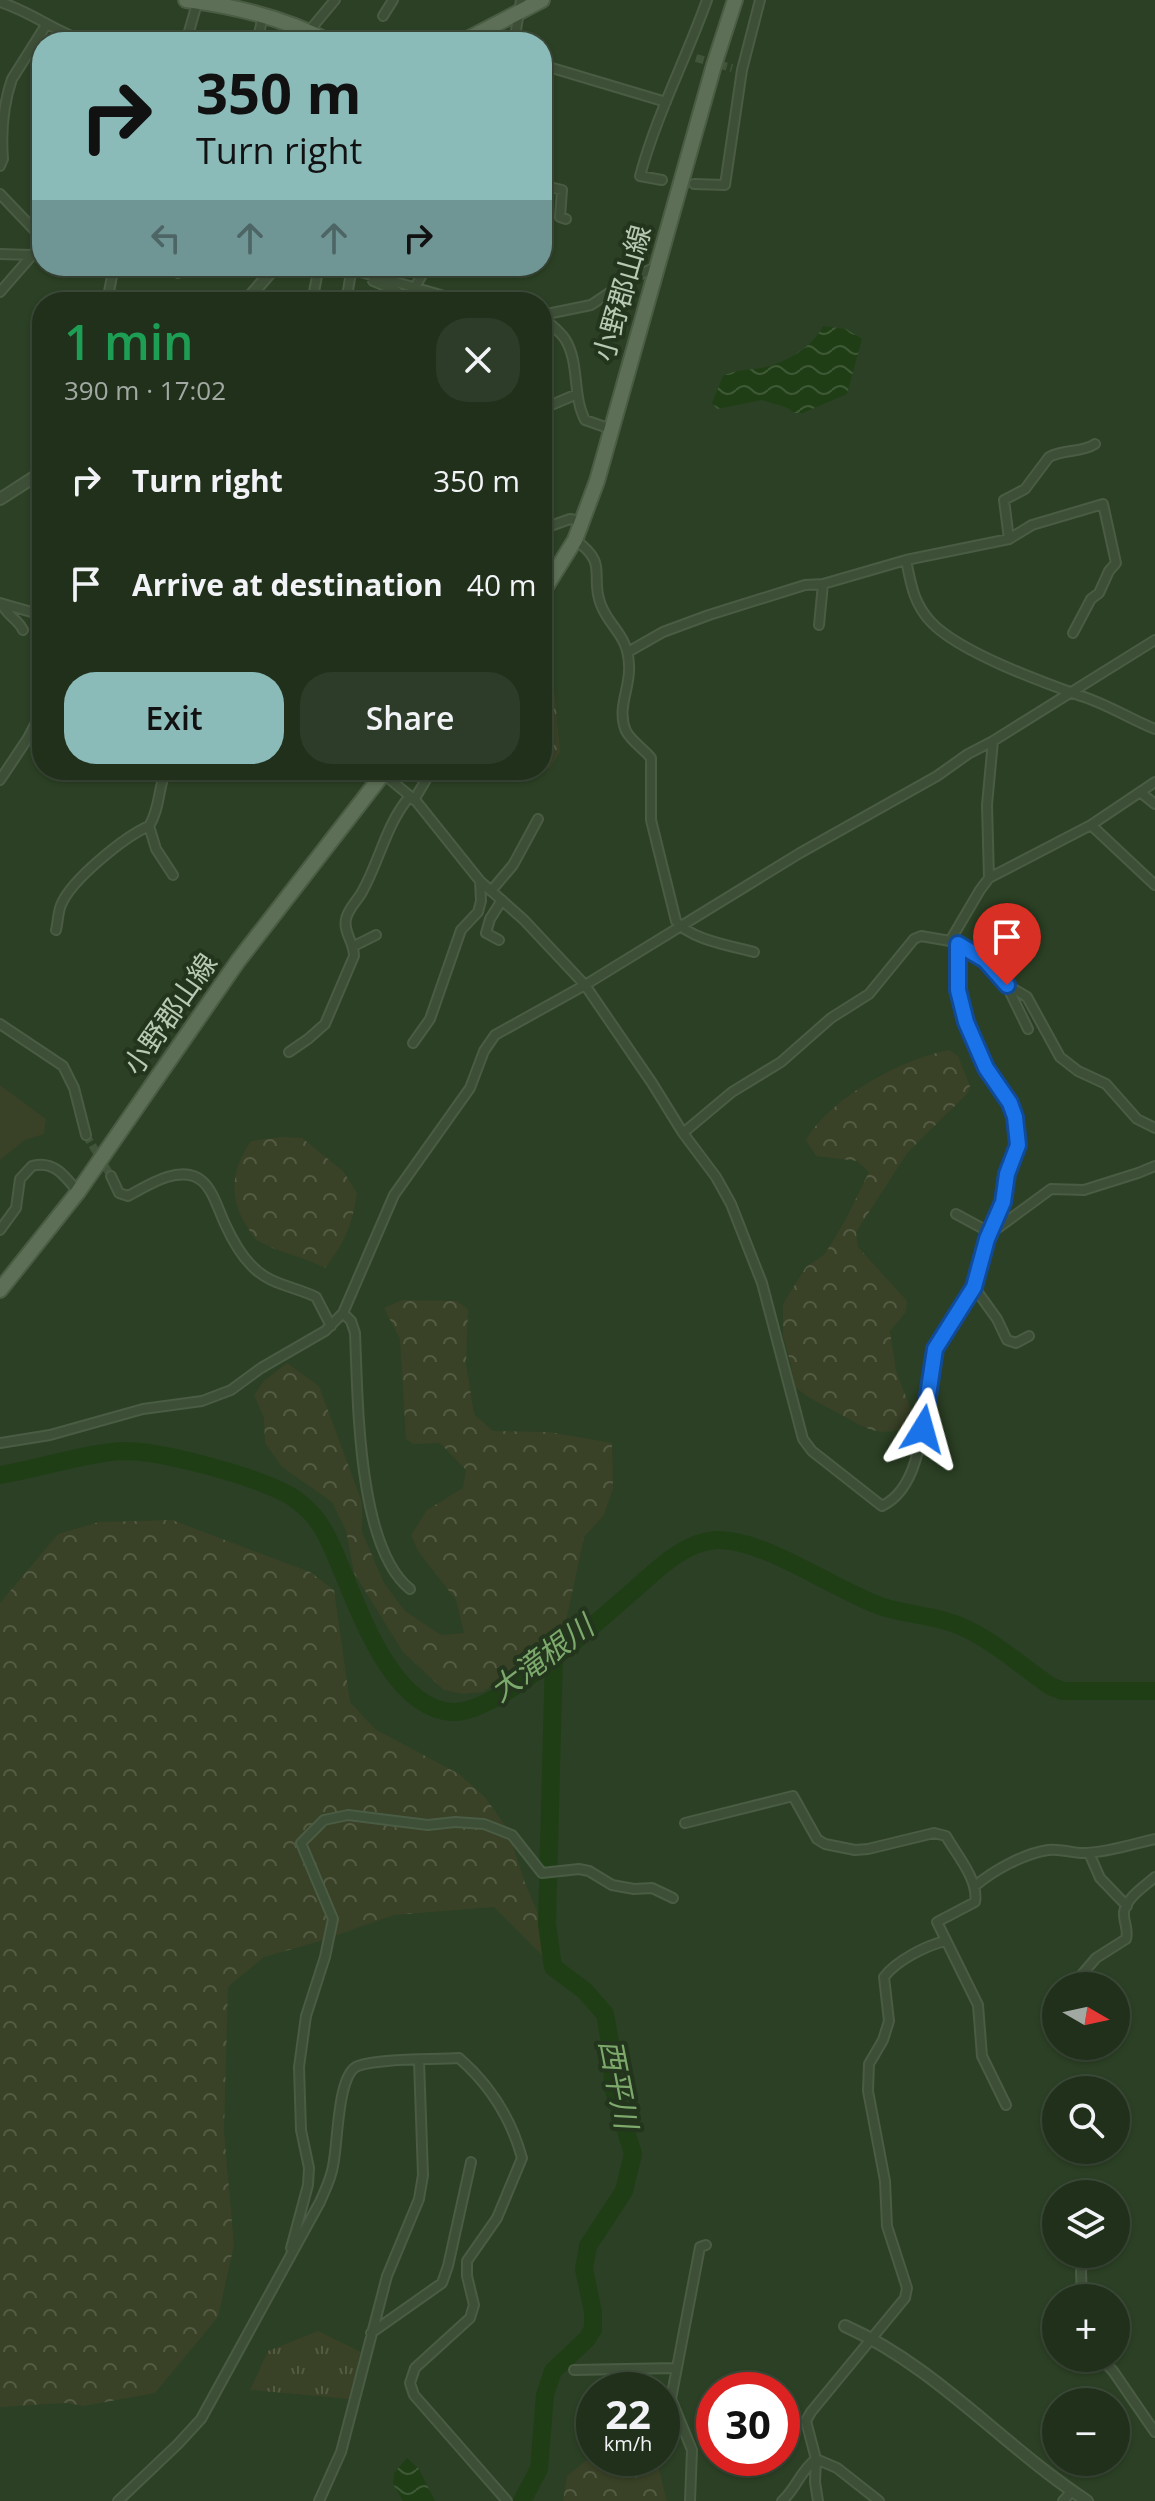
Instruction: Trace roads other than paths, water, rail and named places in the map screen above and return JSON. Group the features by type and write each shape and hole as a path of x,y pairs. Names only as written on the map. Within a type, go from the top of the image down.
{"main road":[{"path":"194,0 263,16 309,31"},
{"path":"478,32 520,6 542,0"},
{"name":"小野郡山線","path":"552,577 583,521 735,0"},
{"name":"小野郡山線","path":"0,1290 78,1192 238,961 376,780"}],"street":[{"path":"188,32 194,0"},
{"path":"309,31 335,0"},
{"path":"383,16 393,0"},
{"path":"662,180 640,176 666,102 692,57 707,0"},
{"path":"694,184 725,185 742,70 760,0"},
{"path":"0,2 22,8 46,25 63,32"},
{"path":"516,32 520,6"},
{"path":"259,32 263,16"},
{"path":"42,32 46,25"},
{"path":"0,166 3,159 4,107 9,89 32,49"},
{"path":"552,68 666,102"},
{"path":"732,68 742,70"},
{"path":"552,188 562,190 560,217 566,219"},
{"path":"0,194 32,228"},
{"path":"0,254 32,255"},
{"path":"0,292 32,255"},
{"path":"552,314 591,305 630,279 656,267"},
{"path":"254,292 267,276"},
{"path":"363,276 398,292"},
{"path":"375,276 426,292"},
{"path":"414,289 421,276"},
{"path":"552,325 570,349 577,394 585,420 611,429"},
{"path":"552,405 577,394"},
{"path":"1009,539 1004,500 1025,489 1055,453 1086,450 1095,444"},
{"path":"0,499 32,478"},
{"path":"628,652 663,632 805,585 823,584 906,560 1009,539 1032,525 1103,504 1116,563 1099,593 1091,599 1073,633"},
{"path":"552,525 570,519 583,521"},
{"path":"575,540 592,554 598,578 599,603 620,632 628,652 630,669 622,707 625,729 651,758 651,820 671,908 681,927 712,941 754,952"},
{"path":"906,560 911,591 934,625 979,654 1155,729"},
{"path":"819,625 823,584"},
{"path":"1,604 32,612"},
{"path":"1,604 23,630"},
{"path":"0,1443 50,1435 143,1409 202,1401 231,1390 331,1326 343,1313 394,1195 470,1088 484,1051 495,1035 585,985 800,853 993,741 1155,640"},
{"path":"0,780 32,730"},
{"path":"989,878 987,805 993,741"},
{"path":"161,780 156,811 149,826 156,849 173,875"},
{"path":"393,780 412,798 480,881 585,985 683,1133 716,1177 742,1231 779,1340 803,1439 812,1451 882,1506 891,1502 902,1489 919,1448 935,1349 974,1287 991,1233 1051,1189 1084,1190 1155,1166"},
{"path":"289,1052 325,1024 354,956 354,946 345,929 347,915 377,863 389,826 425,780"},
{"path":"991,1233 995,1216 1003,1202 1007,1174 1017,1150 1018,1134 1010,1103 986,1068 966,1022 958,990 954,943 989,878 1091,825 1155,782"},
{"path":"1140,792 1155,804"},
{"path":"491,891 513,865 538,819"},
{"path":"1091,825 1155,885"},
{"path":"56,930 60,907 74,887 102,858 137,831 149,826"},
{"path":"413,1043 430,1019 461,930 478,912 480,881"},
{"path":"499,940 486,933 490,919 502,900"},
{"path":"354,946 376,935"},
{"path":"683,1133 732,1092 781,1062 831,1018 869,994 914,939 921,936 954,943 985,960 1007,985 1028,1029"},
{"path":"1007,985 1027,997 1060,1057 1078,1071 1106,1084 1137,1119 1155,1128"},
{"path":"0,1024 63,1066 74,1088 86,1135"},
{"path":"0,1230 16,1208 20,1179 32,1166 44,1164 59,1170 78,1192"},
{"path":"111,1176 119,1193 128,1196 168,1177 187,1174 200,1178 210,1188 226,1227 251,1265 283,1287 316,1297 331,1326"},
{"path":"956,1214 991,1233"},
{"path":"974,1287 997,1319 1007,1340 1016,1343 1029,1336"},
{"path":"343,1313 351,1321 355,1333 357,1408 376,1529 388,1564 410,1589"},
{"path":"685,1823 793,1796 817,1839 825,1844 855,1850 934,1833 946,1836 975,1886 975,1902 937,1922 978,2005 982,2056 1006,2105"},
{"path":"289,2256 308,2185 309,2168 301,2130 301,2054 306,2016 325,1957 333,1919 301,1843 324,1820 348,1815 428,1825 455,1822 484,1824 512,1835 542,1873 579,1869 589,1871 612,1885 652,1888 673,1898"},
{"path":"975,1886 990,1874 1032,1854 1051,1850 1089,1853 1155,1840"},
{"path":"1089,1853 1100,1878 1127,1906"},
{"path":"1084,1972 1096,1958 1126,1939 1128,1931 1124,1911 1137,1893 1155,1877"},
{"path":"818,2501 816,2459 807,2417 874,2339 905,2298 907,2288 887,2226 885,2181 868,2091 869,2064 883,2040 889,2021 884,1977 889,1970 909,1958 945,1941"},
{"path":"118,2501 201,2419 289,2256 329,2181 349,2072 366,2064 459,2058 474,2071 503,2109 522,2158 497,2218 467,2261 474,2305 470,2318 415,2368 410,2383 414,2395 507,2501"},
{"path":"319,2501 341,2452 387,2276 419,2199 423,2175 419,2061"},
{"path":"371,2334 442,2283 471,2162"},
{"path":"690,2501 692,2450 671,2399 700,2247 706,2245"},
{"path":"845,2326 874,2339 936,2383 1087,2501"},
{"path":"574,2370 676,2368"},
{"path":"1114,2372 1155,2432"},
{"path":"782,2501 792,2492 807,2466 816,2459"},
{"path":"816,2459 837,2468 879,2501"},
{"path":"1063,2501 1072,2491"}],"water":[{"path":"823,326 846,329 862,339 847,394 803,413 794,413 762,400 717,409 712,403 723,376 770,366 788,358 812,341"},
{"path":"407,2458 419,2469 435,2501 403,2501 393,2484 394,2473"}],"waterway":[{"name":"大滝根川","path":"0,1475 96,1454 141,1452 252,1479 288,1495 310,1512 324,1531 369,1633 396,1677 431,1707 452,1712 471,1709 520,1683 672,1558 692,1546 715,1540 733,1541 776,1555 880,1606 960,1626 995,1645 1050,1686 1063,1691 1155,1691"},
{"name":"西平川","path":"522,2501 539,2469 545,2395 553,2371 587,2339 593,2329 593,2312 584,2269 588,2246 624,2191 633,2154 613,2087 612,2053 605,2014 585,1991 553,1967 547,1924 554,1656"}],"tunnel":[{"path":"696,58 732,68"},
{"path":"86,1135 111,1176"}]}
